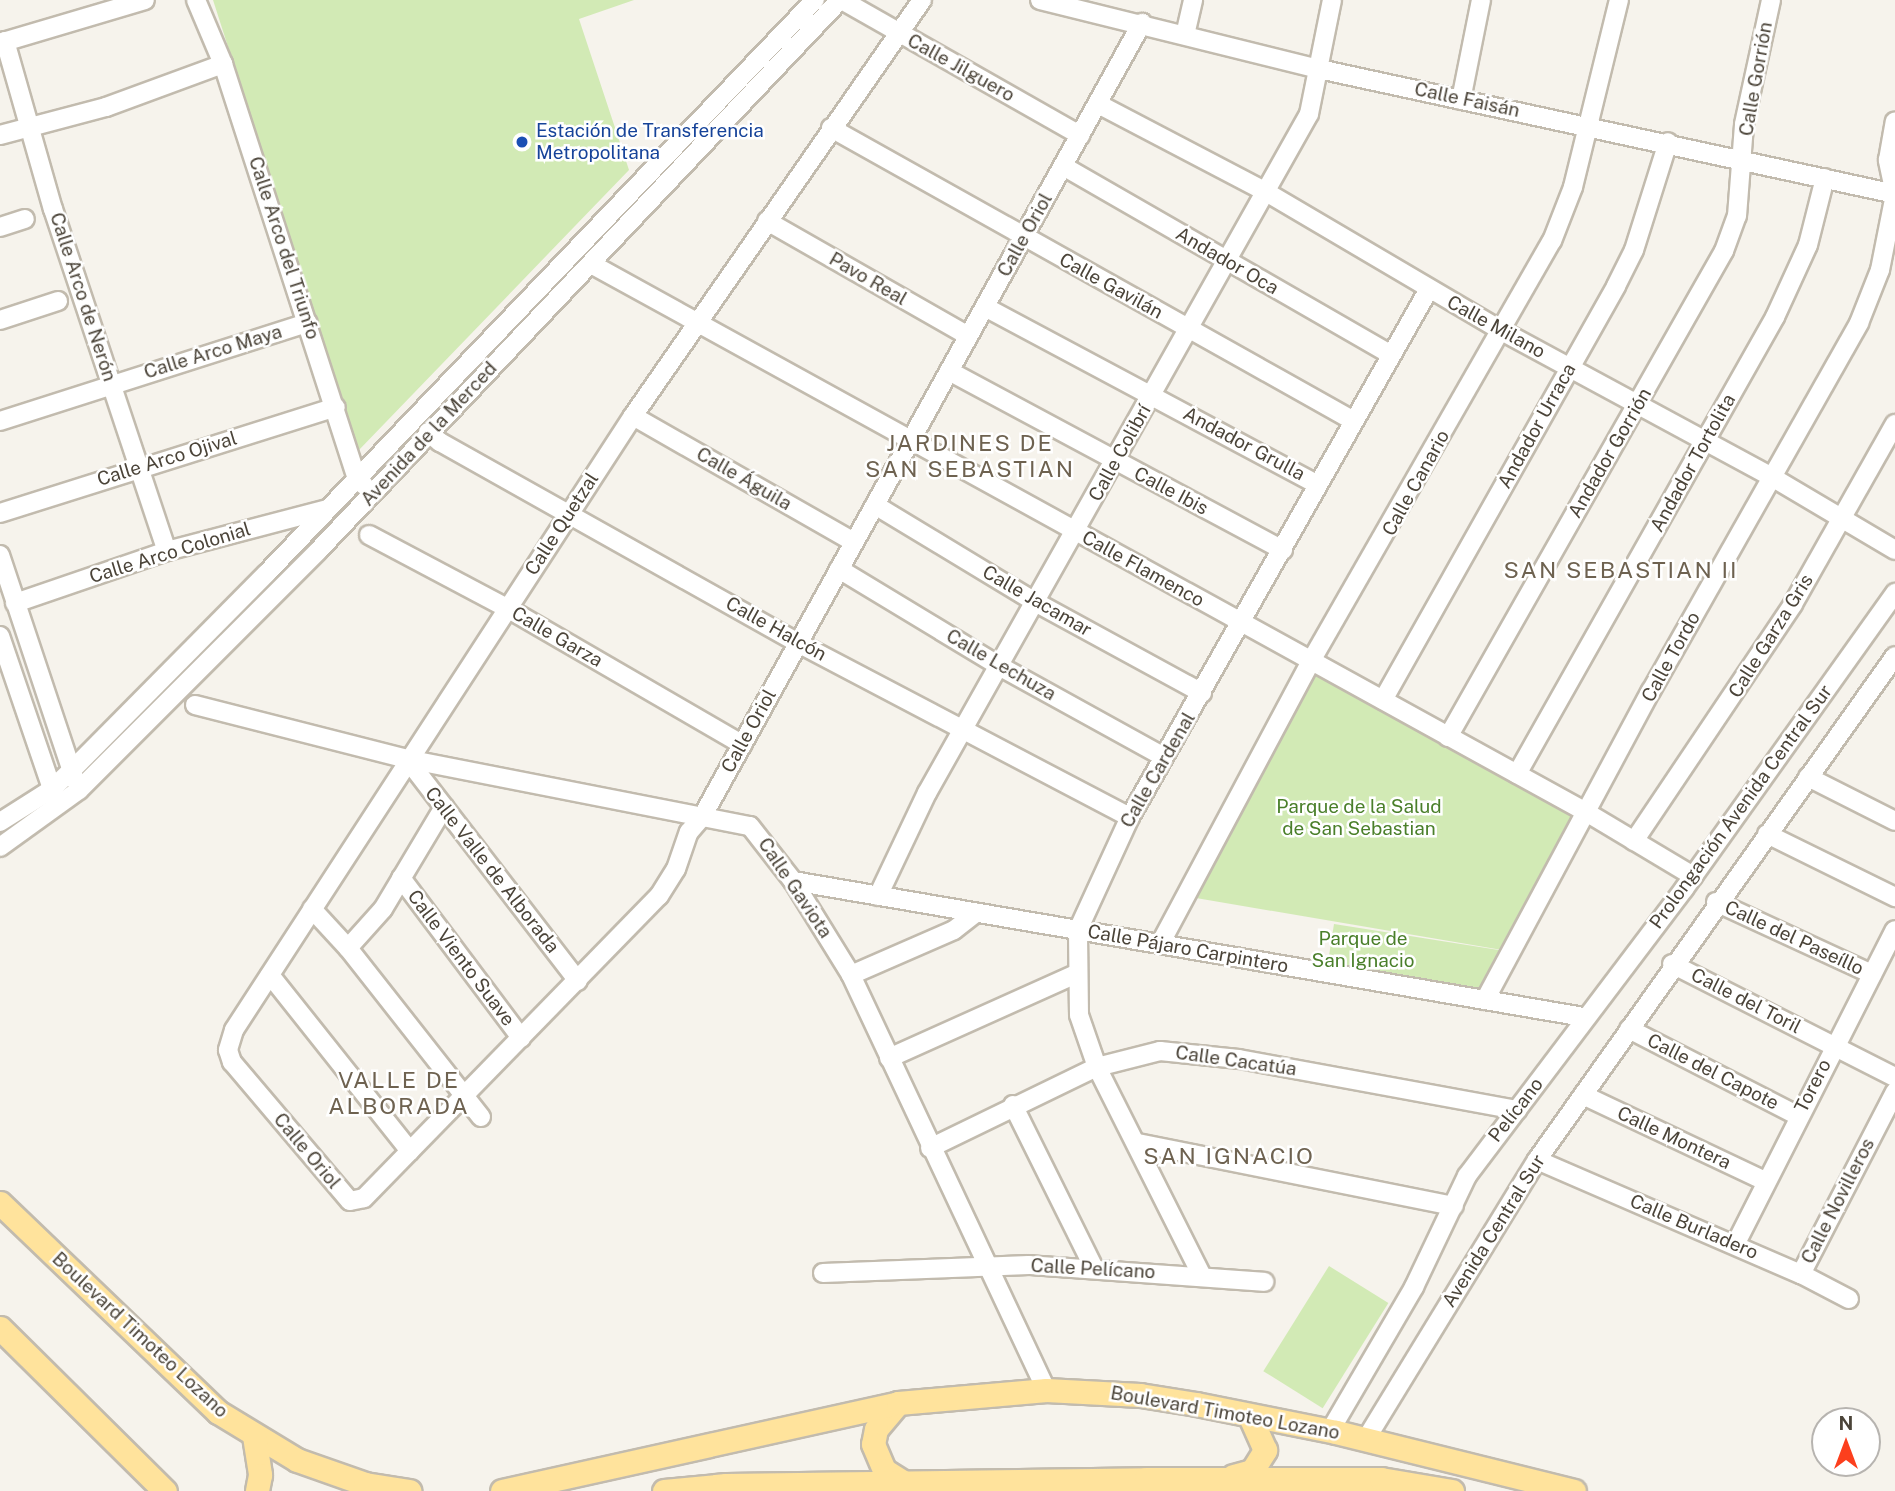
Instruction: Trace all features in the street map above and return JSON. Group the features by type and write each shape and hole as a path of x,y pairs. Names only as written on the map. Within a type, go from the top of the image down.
{"main road":[{"name":"Boulevard Timoteo Lozano","path":"0,1203 218,1412 297,1460 365,1484 409,1491"},
{"path":"0,1328 165,1491"},
{"name":"Boulevard Timoteo Lozano","path":"502,1491 898,1403 1046,1390 1140,1395 1346,1434 1574,1491"},
{"path":"898,1403 876,1429 873,1444 884,1470 903,1482"},
{"path":"1209,1480 1242,1474 1261,1463 1262,1436 1250,1416"},
{"path":"254,1436 260,1475 257,1491"},
{"path":"664,1491 903,1482 1381,1479 1452,1491"}],"street":[{"path":"3,42 145,0"},
{"name":"Calle Arco del Triunfo","path":"196,0 223,64 357,478"},
{"name":"Avenida de la Merced","path":"0,822 52,789 72,770 357,478 815,0"},
{"name":"Avenida de la Merced","path":"0,847 58,808 79,790 373,493 593,265 841,0"},
{"name":"Calle Jilguero","path":"841,0 1080,135"},
{"name":"Calle Quetzal","path":"232,1062 228,1051 234,1030 407,759 633,416 922,0"},
{"name":"Calle Faisán","path":"1040,0 1142,23 1319,69 1590,125 1895,194"},
{"path":"1185,35 1193,0"},
{"name":"Calle Colibrí","path":"878,896 920,804 1001,667 1225,260 1309,114 1332,0"},
{"path":"1461,100 1481,0"},
{"name":"Calle Canario","path":"1160,944 1311,661 1377,554 1565,213 1590,125 1619,0"},
{"name":"Calle Gorrión","path":"1745,159 1744,124 1771,0"},
{"name":"Calle Oriol","path":"232,1062 350,1201 360,1201 659,896 676,869 688,832 702,817 1142,23"},
{"name":"Calle Arco de Nerón","path":"3,42 110,383 167,551"},
{"path":"0,135 107,107 223,64"},
{"name":"Calle Milano","path":"1098,104 1266,192 1500,330 1772,477 1895,550"},
{"path":"1895,122 1888,160 1895,194"},
{"name":"Calle Gavilán","path":"831,128 1354,421"},
{"name":"Andador Urraca","path":"1383,700 1634,250 1668,142"},
{"name":"Andador Gorrión","path":"1448,737 1724,251 1737,216 1745,159"},
{"name":"Andador Oca","path":"1063,166 1391,354"},
{"name":"Andador Tortolita","path":"1517,774 1795,278 1825,178"},
{"name":"Calle Tordo","path":"1485,1000 1873,292 1895,194"},
{"path":"0,227 25,219"},
{"name":"Pavo Real","path":"767,221 969,336"},
{"name":"Calle Flamenco","path":"593,265 621,284 700,320 1076,532 1586,812 1693,876"},
{"name":"Calle Cardenal","path":"1202,1276 1138,1143 1097,1067 1079,1015 1076,974 1078,930 1130,817 1429,289"},
{"path":"0,320 58,301"},
{"name":"Andador Grulla","path":"985,307 1317,484"},
{"name":"Calle Arco Maya","path":"0,421 110,383 308,323"},
{"name":"Calle Ibis","path":"949,371 1283,550"},
{"name":"Calle Arco Ojival","path":"0,513 336,407"},
{"name":"Calle Águila","path":"633,416 854,542"},
{"name":"Calle Garza Gris","path":"1634,841 1779,626 1895,424"},
{"name":"Calle Halcón","path":"429,432 440,442 570,512 799,643 1130,817"},
{"path":"357,478 373,493"},
{"name":"Calle Jacamar","path":"875,505 1037,603 1202,693"},
{"name":"Calle Arco Colonial","path":"15,603 167,551 327,509"},
{"name":"Calle Garza","path":"369,535 507,608 742,744"},
{"path":"0,555 79,790"},
{"name":"Calle Lechuza","path":"839,569 1001,667 1164,757"},
{"name":"Prolongación Avenida Central Sur","path":"1584,1017 1693,876 1895,593"},
{"path":"0,636 6,677 58,808"},
{"name":"Prolongación Avenida Central Sur","path":"1629,1029 1716,902 1895,656"},
{"name":"Calle Gaviota","path":"195,705 407,759 750,826 793,881 851,975 984,1265 1046,1390"},
{"name":"Calle Valle de Alborada","path":"407,759 578,981"},
{"path":"1808,777 1895,821"},
{"path":"348,948 375,920 444,807"},
{"path":"1768,834 1895,897"},
{"name":"Calle Viento Suave","path":"401,878 521,1038"},
{"name":"Calle Pájaro Carpintero","path":"793,881 1584,1017"},
{"name":"Calle del Paseíllo","path":"1716,902 1872,974"},
{"path":"312,909 348,948 481,1117"},
{"path":"851,975 954,930 976,913"},
{"name":"Torero","path":"1735,1245 1833,1046 1895,930"},
{"name":"Calle del Toril","path":"1672,964 1895,1077"},
{"path":"889,1058 1076,974"},
{"path":"270,975 410,1151"},
{"name":"Pelícano","path":"1346,1434 1467,1175 1584,1017"},
{"name":"Avenida Central Sur","path":"1346,1434 1629,1029"},
{"name":"Calle del Capote","path":"1629,1029 1798,1116"},
{"name":"Calle Cacatúa","path":"930,1148 1013,1105 1097,1067 1142,1053 1186,1051 1517,1110"},
{"name":"Calle Novilleros","path":"1801,1274 1895,1092"},
{"name":"Calle Montera","path":"1583,1095 1765,1181"},
{"path":"1013,1105 1093,1266"},
{"path":"1138,1143 1454,1206"},
{"name":"Calle Burladero","path":"1536,1160 1801,1274 1849,1299"},
{"name":"Calle Pelícano","path":"823,1273 984,1265 1093,1266 1264,1282"}],"green space":[{"path":"213,0 634,0 579,19 629,170 358,451"},
{"name":"Parque de la Salud de San Sebastian","path":"1316,669 1573,817 1502,950 1196,898"},
{"name":"Parque de San Ignacio","path":"1334,924 1502,951 1495,993 1327,966"},
{"path":"1329,1266 1388,1303 1323,1408 1263,1371"}],"place":[{"name":"Estación de Transferencia Metropolitana","path":"522,142"}],"district":[{"name":"JARDINES DE SAN SEBASTIAN","path":"970,456"},
{"name":"SAN SEBASTIAN II","path":"1621,570"},
{"name":"VALLE DE ALBORADA","path":"399,1093"},
{"name":"SAN IGNACIO","path":"1229,1156"}]}
